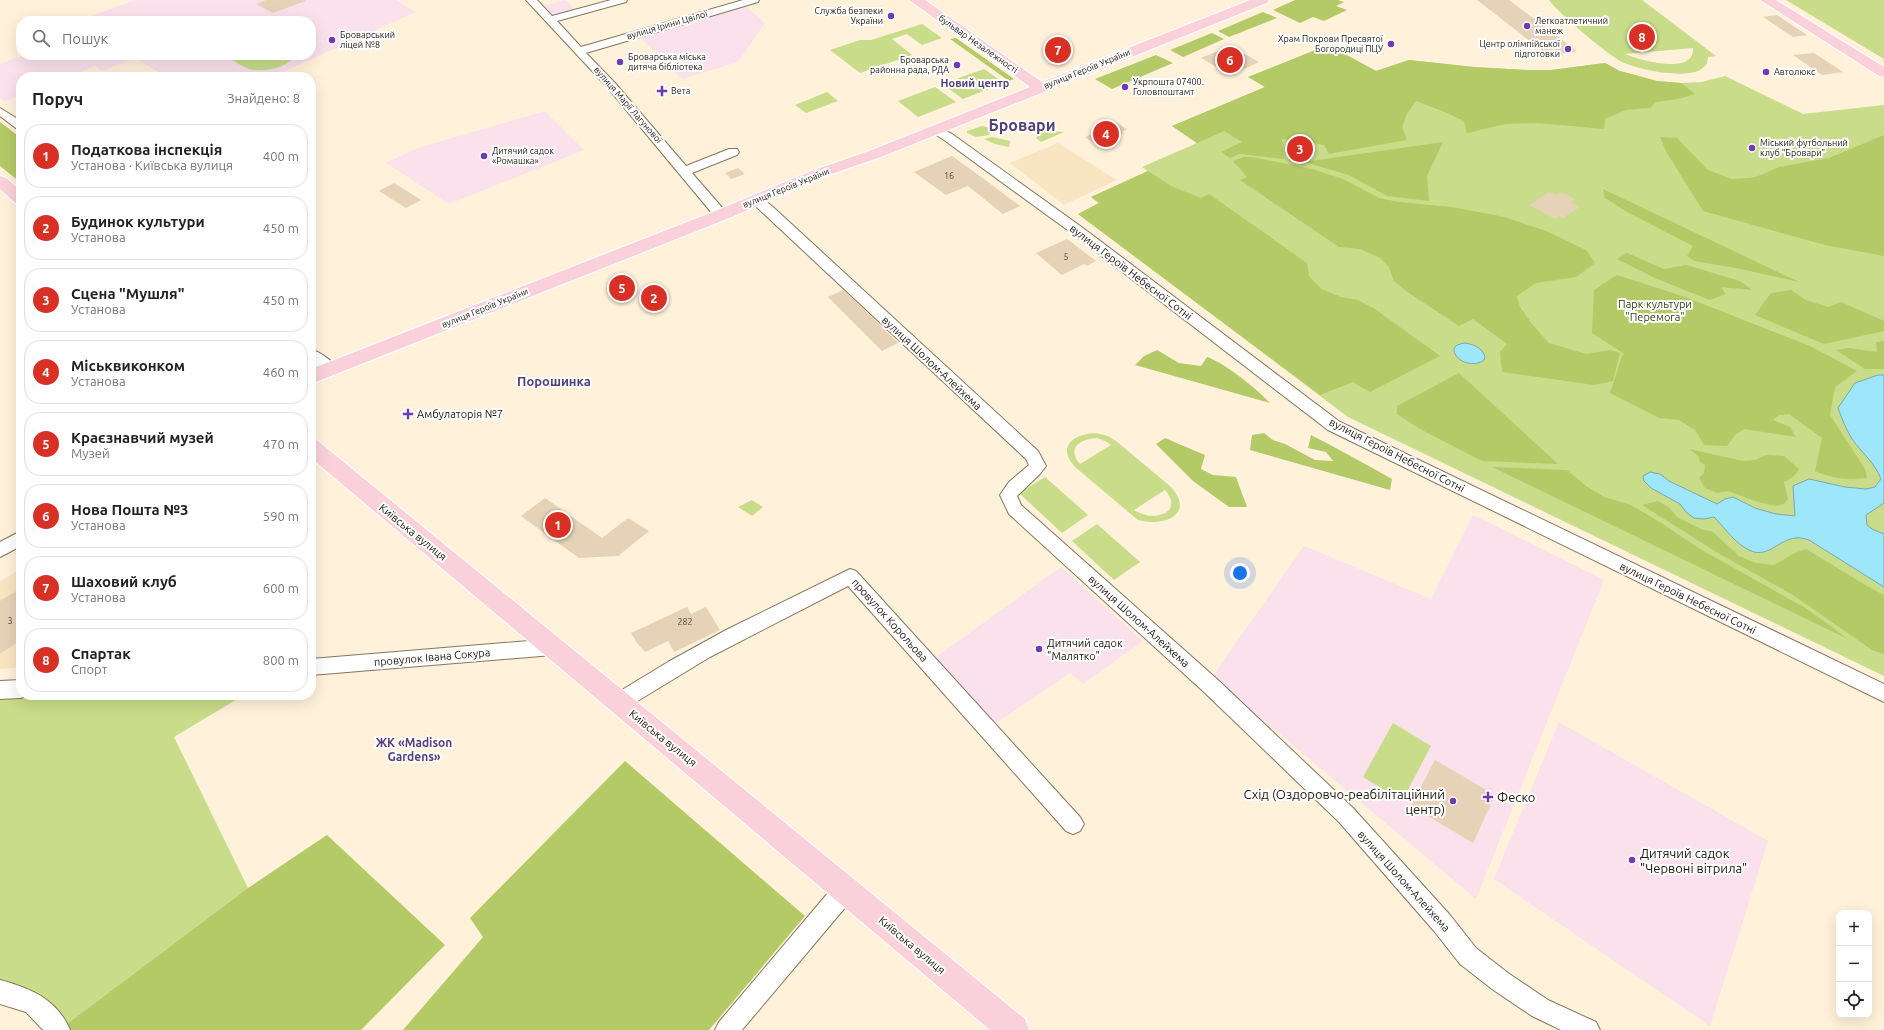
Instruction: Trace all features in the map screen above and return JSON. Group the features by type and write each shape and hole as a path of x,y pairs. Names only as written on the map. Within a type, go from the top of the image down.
{"main road":[{"name":"бульвар Незалежності","path":"916,0 1040,88"},
{"name":"вулиця Героїв України","path":"316,375 721,215 820,173 935,130 1262,0"},
{"path":"1767,0 1884,73"},
{"path":"0,181 16,195"},
{"name":"Київська вулиця","path":"316,450 846,888 1014,1030"}],"street":[{"name":"вулиця Марії Лагунової","path":"531,0 580,51 685,171 721,215"},
{"path":"549,20 622,0"},
{"name":"вулиця Ірини Цвілої","path":"580,51 754,0"},
{"path":"0,111 16,122"},
{"name":"вулиця Героїв Небесної Сотні","path":"935,130 948,137 1078,231 1334,426 1884,693"},
{"path":"685,171 733,152"},
{"name":"вулиця Шолом-Алейхема","path":"755,200 768,210 843,279 1032,455 1038,466 1030,475 1015,485 1008,495 1015,509 1211,686 1346,815 1442,922 1468,956 1500,981 1540,1008 1588,1030"},
{"path":"316,358 331,370"},
{"path":"0,550 16,541"},
{"name":"провулок Корольова","path":"619,702 652,680 770,616 850,576 1073,824"},
{"name":"провулок Івана Сокура","path":"316,667 553,647"},
{"path":"0,690 16,689"},
{"path":"727,1030 846,888"},
{"path":"0,992 31,1000 42,1009 58,1030"}],"shaded area":[{"path":"136,0 396,0 416,12 316,57 316,16 90,16"},
{"path":"566,0 576,11 551,18 541,6"},
{"path":"743,4 765,23 738,62 682,79 638,35"},
{"path":"16,58 16,60 130,60 102,71 95,66 80,72 16,72 16,97 5,101 0,98 0,64"},
{"path":"138,60 310,60 283,72 159,72"},
{"name":"Дитячий садок «Ромашка»","path":"545,111 584,150 449,204 386,163 418,148"},
{"path":"1058,143 1117,180 1064,205 1010,163"},
{"path":"1473,515 1604,580 1476,899 1212,677 1304,546 1431,599"},
{"name":"Дитячий садок \"Малятко\"","path":"1061,567 1143,641 1083,684 1070,673 995,724 936,657"},
{"path":"16,572 16,667 14,668 0,669 0,581"},
{"name":"Дитячий садок \"Червоні вітрила\"","path":"1559,722 1768,841 1710,1026 1494,879"}],"green space":[{"path":"1295,0 1338,0 1344,2 1336,6 1347,10 1324,21 1313,17 1300,23 1273,10"},
{"path":"1549,0 1642,0 1716,56 1708,57 1707,64 1704,67 1699,71 1690,73 1670,73 1639,68 1615,58 1572,23","holes":["1693,48 1691,57 1685,62 1665,64 1642,60 1625,54"]},
{"path":"1786,0 1884,0 1884,59"},
{"path":"1263,12 1277,18 1229,37 1218,31"},
{"path":"922,24 942,38 922,45 907,34 892,39 912,55 860,73 830,50 860,40 871,40"},
{"path":"1212,33 1224,39 1183,57 1170,50"},
{"path":"956,38 1014,79 1009,81 950,39"},
{"name":"Парк культури \"Перемога\"","path":"1328,45 1376,71 1409,60 1474,67 1527,70 1551,70 1605,63 1620,71 1657,81 1681,83 1702,82 1725,76 1803,114 1884,105 1884,676 1348,417 1078,214 1099,203 1091,197 1148,171 1142,167 1197,143 1172,126 1265,87 1248,77"},
{"path":"1328,45 1376,71 1409,60 1474,67 1527,70 1551,70 1605,63 1620,71 1657,81 1681,83 1695,94 1678,99 1656,102 1650,108 1626,110 1605,119 1604,129 1537,123 1505,124 1467,133 1464,121 1416,101 1407,114 1402,127 1407,140 1329,154 1324,145 1299,140 1282,139 1284,159 1239,154 1230,158 1221,152 1242,142 1224,131 1197,143 1172,126 1265,87 1248,77"},
{"path":"1156,55 1173,63 1112,89 1095,79"},
{"path":"232,60 291,60 281,66 268,70 249,69"},
{"path":"984,69 1004,83 963,99 942,84"},
{"path":"935,87 956,102 918,117 898,101"},
{"path":"827,92 838,101 806,113 795,105"},
{"path":"0,122 16,134 16,179 0,166"},
{"path":"982,126 991,128 989,135 976,137 967,133 967,131"},
{"path":"1042,130 1064,132 1041,142 1036,138"},
{"path":"1884,135 1884,256 1825,245 1703,211 1667,153 1660,137 1677,138 1708,170 1731,179 1751,178 1779,167 1829,158"},
{"path":"992,137 1010,141 1009,147 995,144 984,139"},
{"path":"1443,142 1427,176 1429,201 1387,196 1349,175 1304,162"},
{"path":"1243,157 1252,157 1312,169 1343,179 1379,198 1399,202 1452,207 1504,217 1546,231 1586,250 1595,263 1576,277 1536,283 1517,296 1520,307 1532,324 1549,343 1586,354 1610,350 1620,353 1613,381 1594,385 1502,372 1500,352 1507,344 1473,319 1459,326 1406,291 1394,281 1389,267 1380,258 1360,249 1339,247 1240,180 1247,177 1233,161"},
{"path":"1148,171 1171,186 1201,198 1209,194 1307,263 1309,276 1321,289 1341,297 1358,300 1375,309 1440,356 1370,392 1353,382 1320,395 1078,214 1099,203 1091,197"},
{"path":"1603,189 1799,282 1736,268 1694,261 1687,256 1693,246 1629,213 1605,198"},
{"path":"1627,253 1664,269 1686,265 1740,281 1752,290 1721,287 1726,294 1710,300 1657,279 1617,259"},
{"path":"1617,275 1685,297 1810,346 1857,371 1835,387 1830,415 1865,469 1867,478 1840,478 1828,476 1815,471 1822,438 1789,414 1779,415 1773,420 1790,427 1796,437 1744,429 1735,435 1727,446 1704,445 1695,430 1679,420 1659,418 1610,393 1623,353 1592,333 1594,290"},
{"path":"1791,290 1806,300 1828,307 1841,302 1884,321 1884,331 1824,344 1755,315 1771,293"},
{"path":"1884,341 1884,369 1865,369 1836,350 1848,348 1877,352 1876,342"},
{"path":"1157,350 1179,363 1201,366 1207,357 1214,360 1240,377 1270,403 1135,365 1144,356"},
{"path":"1459,373 1558,464 1482,461 1420,429 1397,414 1397,406"},
{"path":"1096,433 1108,436 1116,441 1171,487 1178,497 1180,505 1178,512 1173,517 1157,522 1138,520 1075,467 1067,453 1067,447 1070,442 1088,434","holes":["1097,438 1111,445 1080,464 1074,453 1077,445 1085,440","1165,490 1170,498 1171,505 1169,510 1164,514 1150,516 1134,510"]},
{"path":"1264,433 1273,440 1285,444 1315,460 1333,461 1326,452 1308,448 1311,435 1392,479 1390,490 1250,450 1252,435"},
{"path":"1165,438 1205,455 1201,469 1213,475 1236,477 1247,507 1229,507 1193,481 1156,444"},
{"path":"1689,449 1743,461 1755,460 1766,455 1784,456 1799,469 1793,477 1784,482 1788,499 1784,504 1776,506 1758,502 1728,491 1718,493 1705,488 1699,478 1704,473 1705,465 1700,462 1698,456"},
{"path":"1492,467 1567,470 1586,486 1604,497 1631,505 1700,549 1807,609 1848,639"},
{"path":"1045,477 1088,515 1062,533 1019,493"},
{"path":"752,500 763,507 752,516 738,507"},
{"path":"1658,501 1669,508 1677,517 1701,529 1713,532 1739,556 1756,563 1774,565 1795,553 1806,549 1884,595 1884,654 1872,650 1793,595 1718,553 1642,505"},
{"path":"1097,524 1140,562 1114,580 1072,541"},
{"path":"0,690 16,694 16,700 236,700 174,737 248,888 59,1030 0,992"},
{"path":"1393,723 1431,746 1402,801 1363,777"},
{"path":"625,761 805,916 709,1030 403,1030 483,937 470,918"},
{"path":"327,835 445,945 361,1030 59,1030 248,888"}],"water":[{"path":"1464,343 1474,345 1479,348 1485,356 1484,360 1470,363 1457,357 1454,348 1457,345"},
{"path":"1878,375 1884,375 1884,503 1866,515 1867,525 1884,534 1884,587 1809,540 1798,538 1790,539 1767,551 1761,552 1754,552 1747,549 1734,539 1714,517 1704,519 1694,518 1686,512 1680,504 1651,488 1644,481 1643,476 1650,472 1660,474 1669,481 1717,504 1725,499 1733,497 1755,508 1776,514 1795,516 1793,486 1809,479 1845,487 1866,489 1875,487 1881,479 1872,463 1852,439 1838,408 1855,383"}],"building":[{"path":"266,0 305,1 273,13 256,4"},
{"name":"Легкоатлетичний манеж","path":"1477,0 1509,0 1577,51 1549,56"},
{"path":"1777,15 1807,35 1793,37 1763,17"},
{"path":"1230,46 1259,62 1231,75 1201,58"},
{"path":"1814,53 1843,72 1822,75 1793,55"},
{"path":"1117,123 1127,129 1122,132 1124,133 1095,144 1085,137"},
{"path":"952,156 1020,206 1003,214 968,186 946,195 914,172"},
{"path":"738,168 745,174 731,179 725,173"},
{"path":"394,183 421,200 406,208 379,191"},
{"path":"1549,192 1556,195 1561,192 1575,199 1570,202 1580,207 1563,218 1560,216 1555,219 1529,205"},
{"path":"1067,239 1096,261 1087,266 1084,264 1062,275 1036,253"},
{"path":"843,290 898,343 882,351 828,297"},
{"path":"545,498 602,538 628,518 649,531 618,556 579,558 521,516"},
{"path":"16,591 16,643 0,654 0,601"},
{"path":"687,607 691,614 706,607 720,630 674,652 668,641 645,652 631,633"},
{"name":"Схід (Оздоровчо-реабілітаційний центр)","path":"1435,760 1495,795 1473,843 1411,806"}],"place":[{"name":"Служба безпеки України","path":"891,16"},
{"name":"Легкоатлетичний манеж","path":"1527,26"},
{"name":"Спартак","path":"1642,37"},
{"name":"Броварський ліцей №8","path":"332,40"},
{"name":"Храм Покрови Пресвятої Богородиці ПЦУ","path":"1391,44"},
{"name":"Центр олімпійської підготовки","path":"1568,49"},
{"name":"Шаховий клуб","path":"1058,50"},
{"name":"Нова Пошта №3","path":"1230,60"},
{"name":"Броварська міська дитяча бібліотека","path":"620,62"},
{"name":"Броварська районна рада, РДА","path":"957,65"},
{"name":"Автолюкс","path":"1766,72"},
{"name":"Укрпошта 07400. Головпоштамт","path":"1125,87"},
{"name":"Вета","path":"662,91"},
{"name":"Міськвиконком","path":"1106,134"},
{"name":"Міський футбольний клуб \"Бровари\"","path":"1752,148"},
{"name":"Сцена \"Мушля\"","path":"1300,149"},
{"name":"Дитячий садок «Ромашка»","path":"484,156"},
{"name":"Краєзнавчий музей","path":"622,288"},
{"name":"Будинок культури","path":"654,298"},
{"name":"Амбулаторія №7","path":"408,414"},
{"name":"Податкова інспекція","path":"558,525"},
{"name":"Дитячий садок \"Малятко\"","path":"1039,649"},
{"name":"Феско","path":"1488,797"},
{"name":"Схід (Оздоровчо-реабілітаційний центр)","path":"1453,801"},
{"name":"Дитячий садок \"Червоні вітрила\"","path":"1632,860"}],"district":[{"name":"Новий центр","path":"975,83"},
{"name":"Бровари","path":"1022,125"},
{"name":"Порошинка","path":"554,381"},
{"name":"ЖК «Madison Gardens»","path":"414,750"}]}
